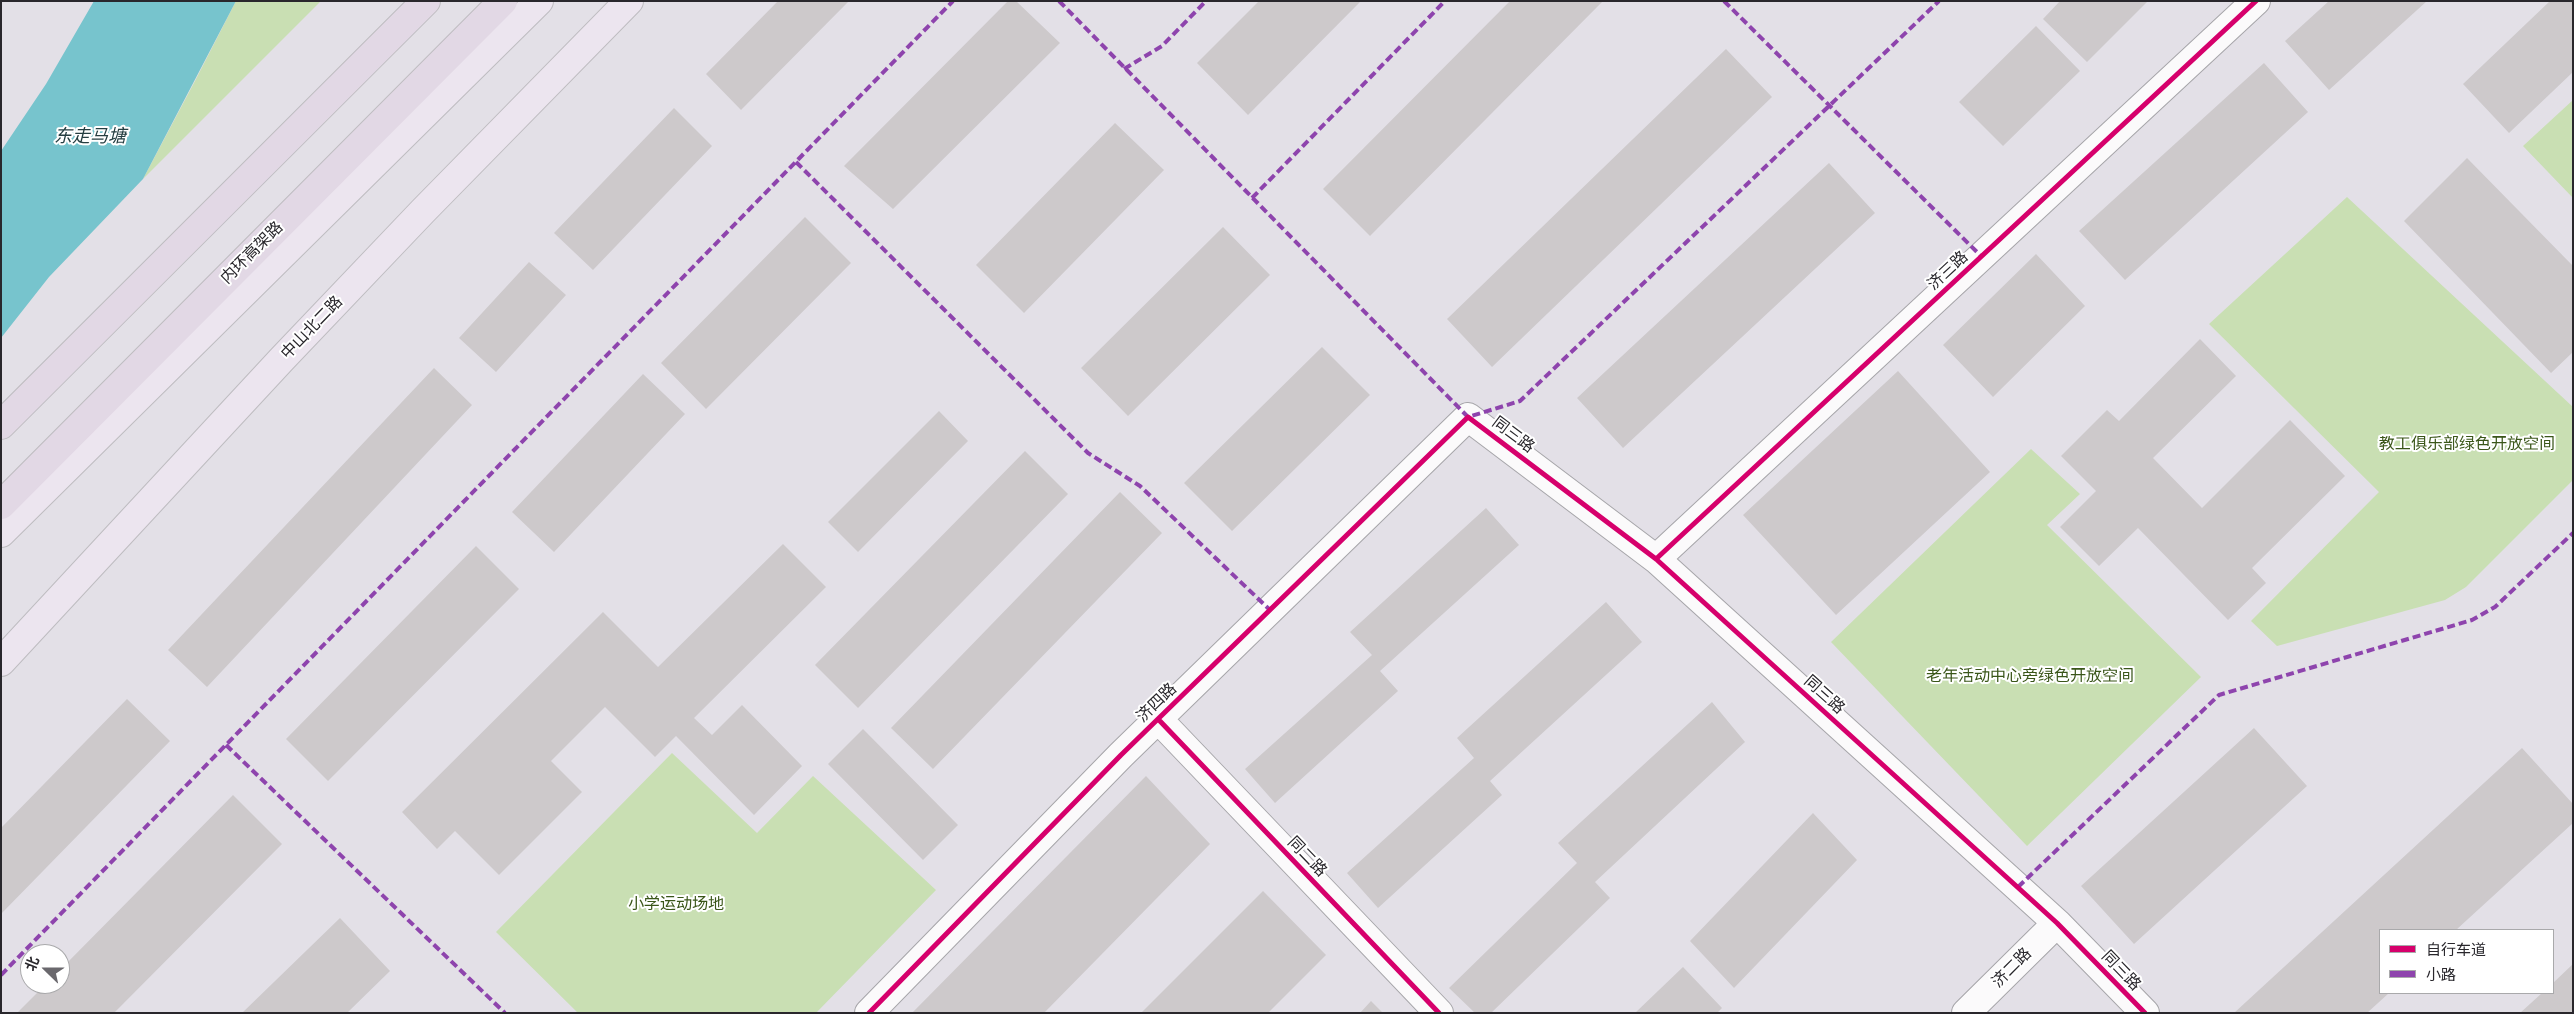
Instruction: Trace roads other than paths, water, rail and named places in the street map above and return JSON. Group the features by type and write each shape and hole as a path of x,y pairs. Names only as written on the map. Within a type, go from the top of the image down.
{"highway":[{"path":"1,425 426,1"},
{"name":"内环高架路","path":"1,505 504,1"}],"main road":[{"path":"1,533 539,1"},
{"name":"中山北二路","path":"1,662 282,359 423,211 630,1"}],"street":[{"name":"济三路","path":"1656,559 2256,1"},
{"name":"同三路","path":"1468,417 1656,559 2057,923 2145,1013"},
{"name":"济四路","path":"869,1013 1158,719 1468,417"},
{"name":"同二路","path":"1158,719 1439,1013"},
{"name":"济二路","path":"1966,1013 2057,923"}],"water":[{"name":"东走马塘","path":"94,1 236,1 143,179 49,277 1,338 1,151 46,84"}],"park label":[{"name":"教工俱乐部绿色开放空间","path":"2467,445"},
{"name":"老年活动中心旁绿色开放空间","path":"2030,677"},
{"name":"小学运动场地","path":"676,905"}]}
